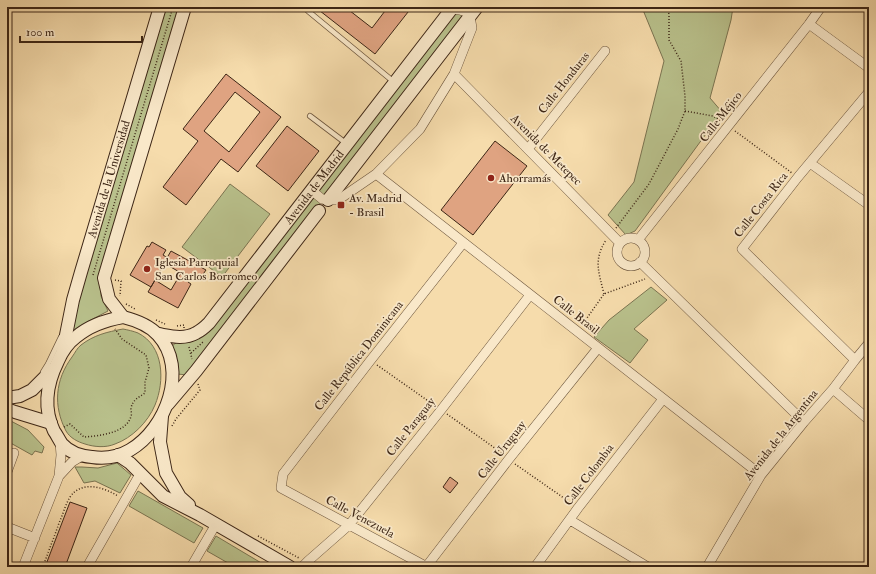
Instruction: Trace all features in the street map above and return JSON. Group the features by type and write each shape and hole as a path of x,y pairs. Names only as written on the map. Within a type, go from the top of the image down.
{"street":[{"name":"Avenida de la Universidad","path":"63,352 73,300 160,7"},
{"name":"Avenida de la Universidad","path":"123,318 109,299 98,277 167,47 185,7"},
{"name":"Calle Méjico","path":"638,240 821,7"},
{"name":"Avenida de Madrid","path":"186,337 196,333 209,324 452,8"},
{"path":"452,8 466,12 473,11"},
{"name":"Avenida de Madrid","path":"328,200 338,200 376,174 420,129 454,74 472,28 473,11"},
{"name":"Avenida de Madrid","path":"164,410 196,371 473,11"},
{"path":"809,24 869,68"},
{"name":"Calle Honduras","path":"528,149 605,51"},
{"name":"Avenida de Metepec","path":"454,74 620,243"},
{"name":"Calle Costa Rica","path":"855,360 742,249 798,177 869,92"},
{"path":"810,163 869,205"},
{"name":"Calle Brasil","path":"376,174 761,475"},
{"path":"313,188 319,197 328,200"},
{"path":"629,238 638,240 645,251 643,259 636,265 632,266 622,264 619,261 616,252 620,243 629,238"},
{"name":"Calle República Dominicana","path":"281,488 283,474 370,360 463,243"},
{"path":"640,262 804,422"},
{"name":"Calle Paraguay","path":"305,564 349,525 441,410 530,294"},
{"path":"164,410 147,436 129,450 110,457 96,458 82,456 66,448 62,437 51,423 47,401 48,388 54,368 63,352 76,337 88,328 103,321 123,318 140,323 158,334 166,345 173,375 170,393 164,410 160,442 166,473 180,497 200,515"},
{"path":"158,334 186,337"},
{"name":"Avenida de la Argentina","path":"707,567 761,475 804,422 833,390 869,343"},
{"name":"Calle Uruguay","path":"427,567 509,459 598,348"},
{"path":"7,398 20,396 32,390 54,368"},
{"path":"833,390 869,420"},
{"name":"Calle Colombia","path":"535,567 578,508 663,399"},
{"path":"7,409 51,423"},
{"path":"23,567 59,476 62,437"},
{"path":"7,472 14,453"},
{"path":"118,455 130,463 163,496 200,515 290,567"},
{"path":"59,476 72,462 82,456"},
{"path":"87,567 140,474"},
{"name":"Calle Venezuela","path":"281,488 427,567"},
{"path":"570,520 648,567"},
{"path":"191,567 216,524"},
{"path":"7,527 35,538"}],"lane":[{"path":"311,7 308,11 394,83"},
{"path":"310,116 347,144"},
{"path":"32,390 48,364 60,339 73,300"}],"path":[{"path":"123,299 120,295 121,282 98,277 167,47 173,7"},
{"path":"604,294 598,264 598,256 611,234 649,184 678,130 685,111 681,61 669,40 668,7"},
{"path":"685,111 713,116 729,126 798,177"},
{"path":"577,332 604,294 646,279 652,273"},
{"path":"126,303 135,310"},
{"path":"154,318 167,325"},
{"path":"171,428 176,419 200,390 184,325 176,326"},
{"path":"62,437 62,428 70,424 84,437 100,436 116,431 127,424 131,416 132,407 135,400 145,393 145,382 149,368 146,355 122,339 113,326"},
{"path":"370,360 578,508"},
{"path":"43,567 67,502 74,493 84,487 94,486 109,490 126,500"},
{"path":"256,535 298,558 305,564"}],"green space":[{"path":"165,7 181,7 100,284 101,296 108,311 87,322 67,339"},
{"path":"459,7 471,7 188,375 177,374 172,346 177,342 192,340"},
{"path":"642,7 733,7 731,20 710,98 722,112 635,231 626,235 608,215 634,182 664,61"},
{"path":"230,184 270,214 222,277 182,247"},
{"path":"651,287 667,300 634,329 648,340 630,363 594,337 609,320"},
{"path":"123,329 138,333 147,339 153,346 157,355 161,375 155,405 139,429 127,438 104,447 82,443 70,436 66,431 59,412 58,393 62,375 66,366 81,345 101,334"},
{"path":"7,419 28,430 44,447 42,453 35,451 32,455 7,441"},
{"path":"117,463 131,475 120,493 95,481 84,483 75,467 98,468"},
{"path":"138,491 203,528 194,543 129,506"},
{"path":"216,536 268,567 235,567 207,551"}],"building":[{"path":"315,7 345,7 372,28 388,7 412,7 375,54"},
{"path":"226,74 281,117 238,172 221,159 186,205 163,187 198,141 183,129","holes":["235,92 260,112 229,152 204,131"]},
{"path":"287,126 319,151 288,191 256,166"},
{"name":"Ahorramás","path":"495,141 527,166 473,235 441,210"},
{"name":"Iglesia Parroquial San Carlos Borromeo","path":"152,242 166,250 163,255 168,258 151,287 130,275 147,246 149,247"},
{"path":"171,251 206,270 199,280 192,276 188,282 191,284 178,308 148,292 155,280 171,290 181,273 164,263"},
{"path":"450,477 458,483 450,493 443,487"},
{"path":"70,502 87,508 65,567 45,567"}],"place":[{"name":"Ahorramás","path":"491,178"},
{"name":"Av. Madrid - Brasil","path":"341,205"},
{"name":"Iglesia Parroquial San Carlos Borromeo","path":"147,269"}]}
